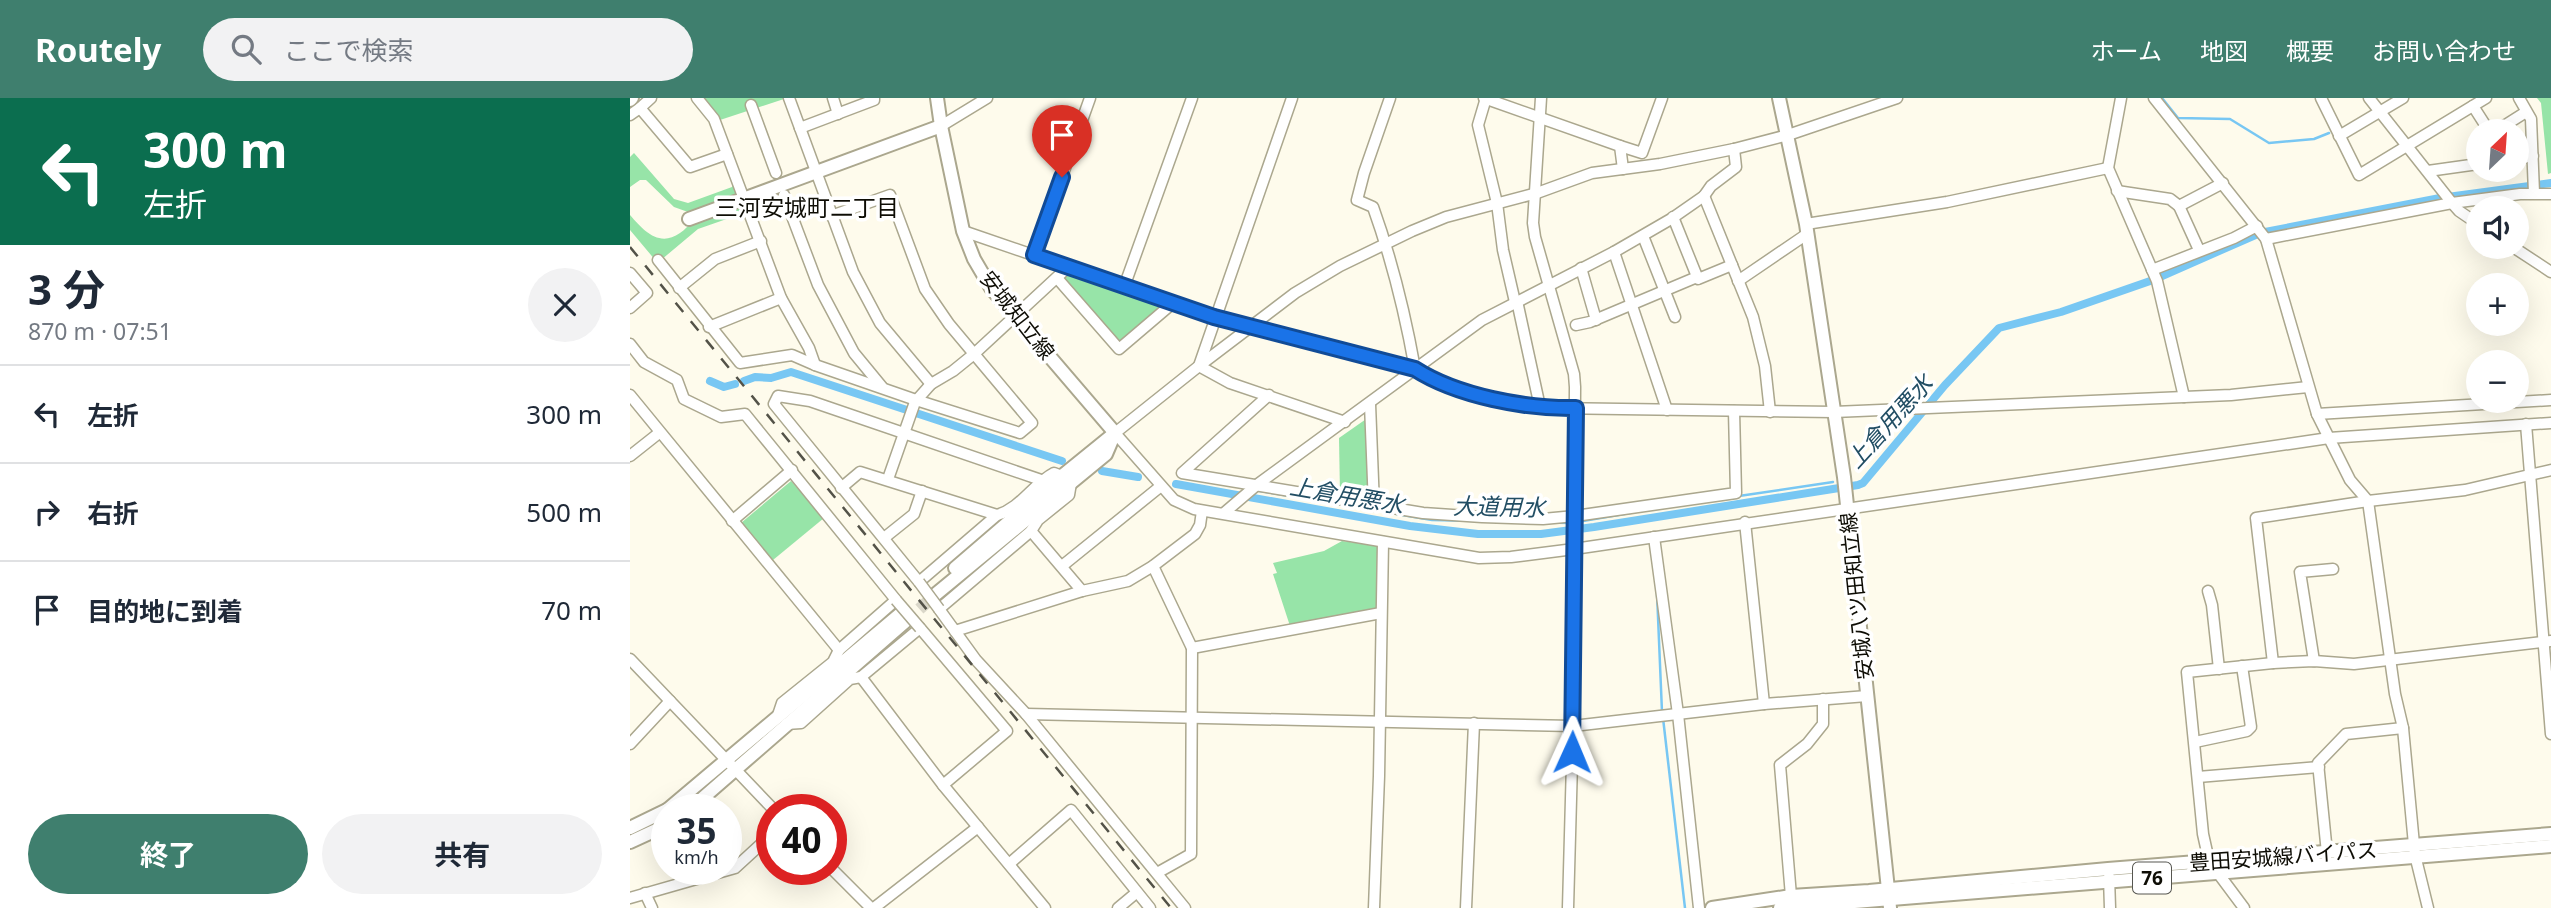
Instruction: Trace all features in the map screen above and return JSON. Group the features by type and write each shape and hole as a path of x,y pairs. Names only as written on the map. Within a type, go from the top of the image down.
{"main road":[{"name":"安城知立線","path":"937,98 963,231 974,259 991,288 1115,433"},
{"name":"安城八ツ田知立線","path":"1779,98 1807,229 1835,412 1890,899"},
{"path":"689,219 941,126"},
{"path":"934,592 1066,479 1115,433"},
{"path":"703,794 732,764 903,618"},
{"path":"690,794 732,764"},
{"path":"630,828 651,818"},
{"path":"630,842 651,832"},
{"name":"豊田安城線バイパス","path":"1890,899 2109,875 2414,850 2551,834"},
{"name":"豊田安城線バイパス","path":"2213,867 2327,853 2551,846"},
{"path":"1712,908 1791,896 1890,899"},
{"path":"1780,908 1890,899"}],"street":[{"path":"634,102 651,98"},
{"path":"697,98 714,119 781,298 809,348 815,365"},
{"path":"789,98 853,272 880,323 931,384"},
{"path":"833,98 838,114"},
{"path":"800,128 874,98"},
{"path":"941,126 986,98"},
{"path":"1034,255 1090,98"},
{"path":"1124,286 1192,98"},
{"path":"1199,366 1292,98"},
{"path":"1390,98 1357,200 1373,207 1400,290 1415,369"},
{"path":"1540,407 1503,250 1497,203 1478,125 1485,98 1642,153 1661,98"},
{"path":"1541,98 1533,223 1574,374 1576,408 1568,908"},
{"path":"1897,98 1788,135 1734,149 1592,173 1536,193 1446,217 1385,242 1296,293 1115,433 1174,500 1202,511 1479,558 1511,557 1574,543 1654,537 2329,439 2551,423"},
{"path":"2121,98 2108,168 2154,275 2184,397"},
{"path":"2154,98 2261,232 2317,414 2350,480 2368,501 2389,660 2403,728 2414,850 2428,908"},
{"path":"2320,98 2360,175 2486,98"},
{"path":"2369,98 2449,199 2466,214"},
{"path":"2339,136 2403,98"},
{"path":"2519,98 2531,119 2534,193"},
{"path":"630,115 634,102"},
{"path":"634,102 690,167 727,154"},
{"path":"751,105 776,173"},
{"path":"2473,106 2482,119"},
{"path":"2515,119 2526,112"},
{"path":"1620,146 1623,169"},
{"path":"1224,513 1482,320 1614,253 1704,196 1711,186 1736,167 1734,149"},
{"path":"2529,157 2533,156"},
{"path":"2428,171 2466,166"},
{"path":"1738,281 1807,229 2108,168"},
{"path":"2179,206 2222,183"},
{"path":"2117,191 2170,199 2179,206 2199,250"},
{"path":"2154,275 2199,250 2261,232 2449,199 2551,194"},
{"path":"784,195 818,285 854,354 882,387"},
{"path":"658,260 740,363 792,355 915,401 1020,433 1032,423 949,324 925,289 890,195 831,216"},
{"path":"1704,196 1753,317 1765,366 1770,412"},
{"path":"1673,218 1697,277"},
{"path":"963,231 1214,317 1415,369 1459,389 1540,407 1835,412 2231,395 2308,387"},
{"path":"1643,236 1675,317"},
{"path":"679,288 715,259 761,241"},
{"path":"1614,253 1667,410"},
{"path":"2529,257 2551,271"},
{"path":"1576,325 1595,320 1732,265"},
{"path":"888,480 915,401 931,384 974,354 1068,267"},
{"path":"1581,268 1595,320"},
{"path":"630,273 647,293 630,308"},
{"path":"1057,278 1119,349 1173,303"},
{"path":"709,327 781,298"},
{"path":"630,344 644,362 677,380 684,399 722,417 745,414 896,600 1007,731 943,785"},
{"path":"1199,366 1230,383 1345,422"},
{"path":"1269,395 1182,474 1253,489 1423,513 1543,519 1575,517 1736,493 1734,411"},
{"path":"630,396 839,650"},
{"path":"1044,481 810,401 778,396 774,404 919,582 976,660 1026,714 1185,908"},
{"path":"2317,414 2551,400"},
{"path":"1370,404 1374,506"},
{"path":"2526,424 2548,641 2551,734"},
{"path":"630,456 659,433"},
{"path":"732,521 792,470"},
{"path":"2273,663 2256,518 2465,490 2551,470"},
{"path":"841,488 860,472 997,515"},
{"path":"919,582 997,515 1008,512 1054,473 1066,479 1069,495 939,609"},
{"path":"1062,566 1161,486"},
{"path":"884,538 914,514 922,491"},
{"path":"955,631 1082,591 1128,581 1195,534 1200,525 1202,511"},
{"path":"1745,522 1764,704"},
{"path":"1031,531 1082,591"},
{"path":"1654,537 1678,714 1699,908"},
{"path":"1374,908 1383,542"},
{"path":"1153,566 1192,648 1193,717 1191,854 1157,873"},
{"path":"2314,661 2300,572 2333,569"},
{"path":"2208,591 2212,604 2219,669"},
{"path":"896,600 839,650 833,662 782,703 782,720 801,723 850,680 861,677 920,628"},
{"path":"1192,648 1381,613"},
{"path":"2244,908 2213,867 2203,834 2187,673 2273,663 2314,661 2354,664 2548,641"},
{"path":"630,659 759,794"},
{"path":"2195,742 2247,731 2251,727 2242,666"},
{"path":"861,677 943,785 1045,908"},
{"path":"1026,714 1573,726 1764,704 1867,696"},
{"path":"1791,896 1780,765 1807,744 1823,723 1823,699"},
{"path":"630,744 670,701"},
{"path":"1466,908 1475,723"},
{"path":"2327,853 2318,763 2346,734 2403,728"},
{"path":"2198,777 2319,767"},
{"path":"1009,864 1071,810 1150,908"},
{"path":"847,883 873,908 978,827"},
{"path":"630,898 735,867 756,848"},
{"path":"2109,875 2110,908"},
{"path":"1118,908 1136,893"},
{"path":"645,894 652,908"}],"green space":[{"path":"703,98 784,98 784,99 720,120"},
{"path":"2537,98 2551,98 2551,173 2548,174 2541,103"},
{"path":"634,153 674,199 688,203 732,187 734,182 736,194 688,212 674,207 646,180 640,180 630,187 630,157"},
{"path":"739,205 743,206 746,216 741,214 698,229 661,260 656,261 630,230 630,215 652,235 665,239 682,232 693,222"},
{"path":"1068,272 1165,303 1122,344 1117,343 1063,280"},
{"path":"1369,417 1369,498 1340,495 1339,438"},
{"path":"791,481 824,518 773,560 741,523"},
{"path":"1342,541 1379,546 1377,609 1290,626 1273,574 1277,573 1273,563 1324,551"}],"waterway":[{"path":"2162,98 2178,118 2230,119 2269,143 2314,139 2329,133"},
{"name":"上倉用悪水","path":"1176,484 1410,526 1478,534 1541,534 1858,485 1863,483 1945,385 1999,328 2061,312 2153,280 2260,233 2440,198 2551,183"},
{"name":"上倉用悪水","path":"744,381 755,377 771,378 791,372 1062,461"},
{"name":"上倉用悪水","path":"710,381 724,387 735,384"},
{"name":"上倉用悪水","path":"1102,471 1138,477"},
{"name":"大道用水","path":"1739,496 1833,482"},
{"name":"大道用水","path":"1254,490 1432,520 1570,523"},
{"name":"大道用水","path":"1577,522 1636,512"},
{"path":"1657,593 1662,712"},
{"path":"1663,718 1685,908"}],"tunnel":[{"path":"906,621 936,594"}],"railway":[{"path":"630,247 1171,908"}],"district":[{"name":"三河安城町二丁目","path":"807,207"}],"route":[{"path":"1062,177 1034,255 1214,317 1415,369 1459,389 1529,405 1576,408 1572,752"}]}
